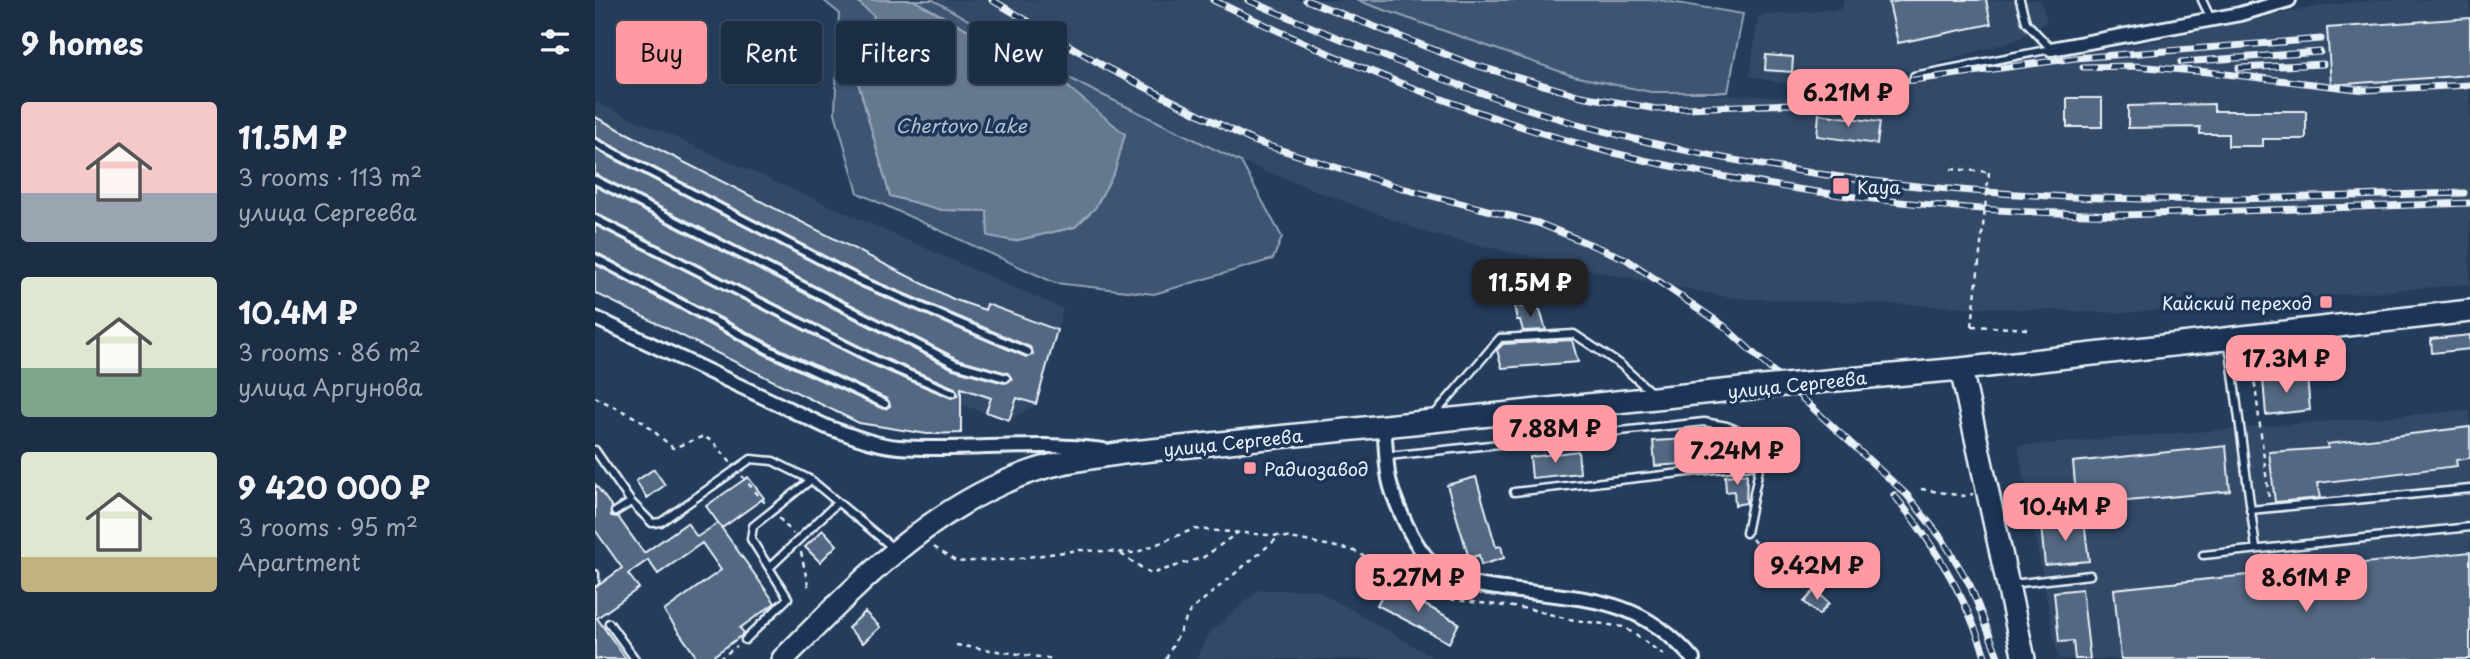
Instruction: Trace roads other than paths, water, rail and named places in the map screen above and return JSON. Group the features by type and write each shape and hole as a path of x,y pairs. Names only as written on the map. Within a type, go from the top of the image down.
{"main road":[{"name":"улица Сергеева","path":"783,659 895,550 943,514 1003,483 1068,461 1429,421 1961,369 2470,311"},
{"path":"1961,369 2024,659"}],"street":[{"path":"2051,49 2211,19 2289,0"},
{"path":"595,318 827,427 862,440 898,447 1061,444 1123,453"},
{"path":"1384,428 1388,456 1386,467 1394,496 1421,551 1438,569 1457,580 1483,586 1611,604 1638,613 1657,623 1693,659"}],"lane":[{"path":"2019,0 2026,22 2051,49"},
{"path":"2202,0 2211,19"},
{"path":"1914,76 2051,49"},
{"path":"595,143 863,282 1028,352"},
{"path":"595,180 956,364 1006,378"},
{"path":"595,219 875,360 953,393"},
{"path":"595,258 773,352 885,404"},
{"path":"1429,421 1500,338 1574,334 1621,365 1658,398"},
{"path":"2228,337 2256,549"},
{"path":"1388,456 1704,422 1727,426 1754,437 1760,451 1747,533"},
{"path":"595,450 631,502 645,519 652,523 661,522 751,459 773,461 811,480 895,550"},
{"path":"1514,492 1760,464"},
{"path":"745,640 788,598 751,539 753,526 811,480"},
{"path":"2250,510 2470,489"},
{"path":"615,512 631,502"},
{"path":"770,567 838,502"},
{"path":"2203,555 2470,527"},
{"path":"595,574 595,582"},
{"path":"2008,584 2090,575"},
{"path":"609,624 635,659"}],"water":[{"name":"Chertovo Lake","path":"856,0 913,0 952,21 873,21 874,16"},
{"name":"Chertovo Lake","path":"955,23 969,30 969,84 1064,84 1125,134 1115,171 1095,208 1075,227 1014,241 988,236 987,211 942,210 890,196 859,84 955,84"}],"railway":[{"path":"992,0 1109,69 1253,141 1405,189 1538,223 1626,259 1724,326 1907,495 1943,540 1970,585 1999,659"},
{"path":"1213,0 1306,44 1402,84 1499,119 1598,149 1793,188 1990,210 2123,215 2470,203"},
{"path":"1248,0 1381,55 1516,105 1640,140 1771,167 1904,185 2087,198 2249,198 2464,193"},
{"path":"1306,0 1468,63 1581,96 1657,109 1792,104 1899,82 2075,58 2321,39"},
{"path":"2181,62 2320,52"},
{"path":"2239,68 2323,64"},
{"path":"2083,67 2134,66 2208,72 2365,90 2470,85"},
{"path":"1894,495 1923,533 1948,573 1969,615 1986,659"}],"place":[{"name":"Kaya","path":"1841,186"},
{"name":"Кайский переход","path":"2326,302"},
{"name":"Радиозавод","path":"1250,468"}]}
